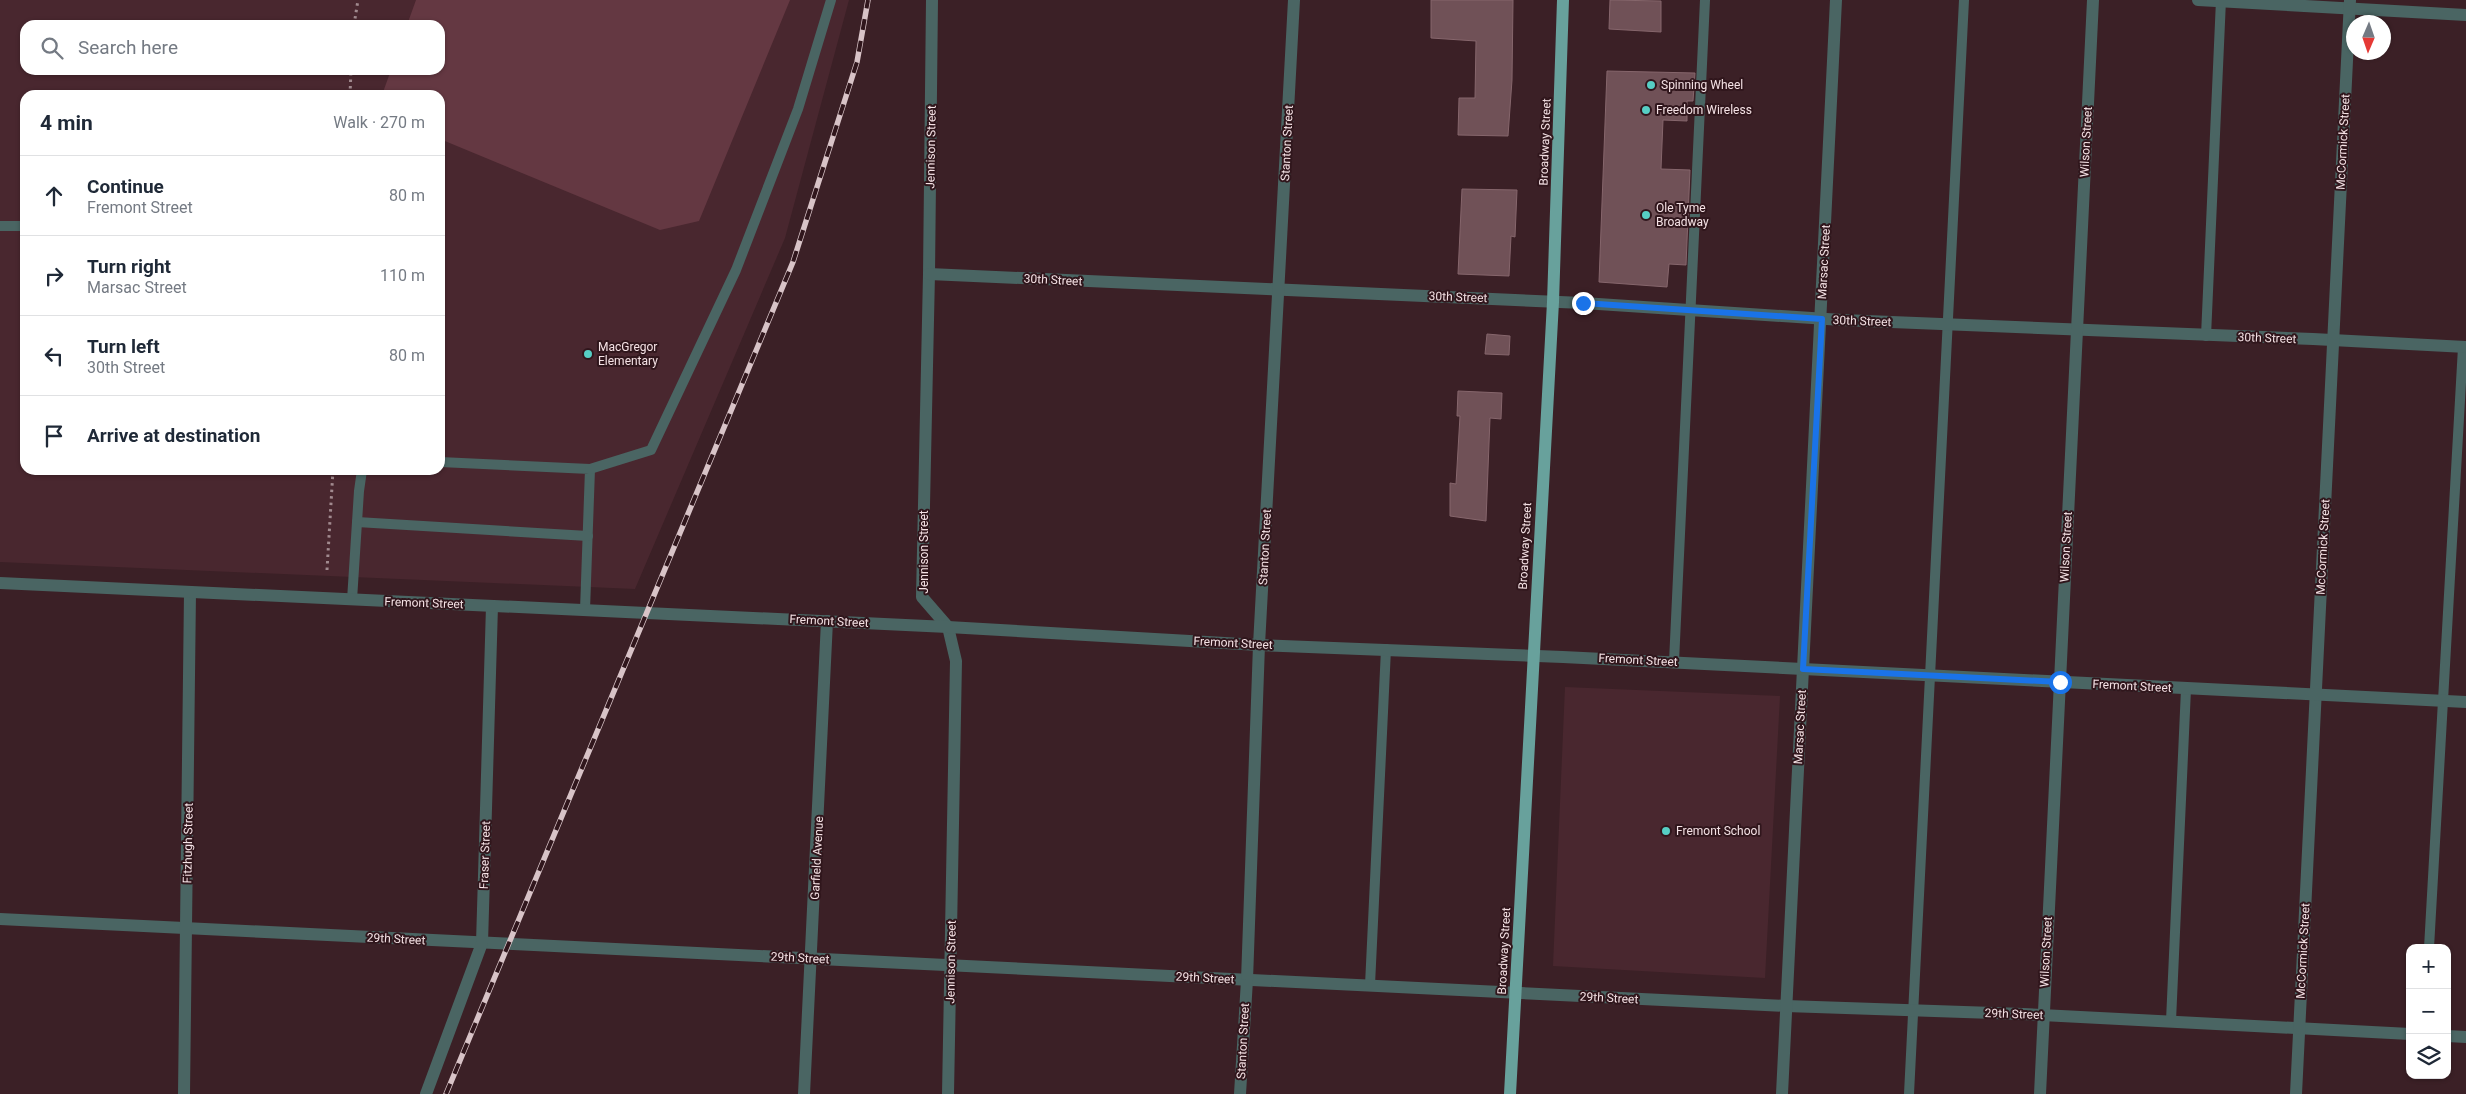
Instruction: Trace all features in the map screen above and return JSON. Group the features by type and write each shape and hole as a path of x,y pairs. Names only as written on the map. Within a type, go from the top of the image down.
{"main road":[{"name":"Broadway Street","path":"1510,1094 1553,302 1563,0"}],"street":[{"name":"Jennison Street","path":"932,0 929,274 922,597 948,627 956,661 952,964 948,1094"},
{"name":"Stanton Street","path":"1240,1094 1247,980 1259,644 1294,0"},
{"name":"Marsac Street","path":"1782,1094 1822,319 1836,0"},
{"name":"Wilson Street","path":"2040,1094 2092,0"},
{"path":"2198,0 2350,4 2466,15"},
{"name":"McCormick Street","path":"2296,1094 2350,4"},
{"name":"30th Street","path":"929,274 1553,302 1822,319 2464,347"},
{"name":"Fremont Street","path":"0,583 827,621 1259,644 1533,655 2466,702"},
{"name":"Fitzhugh Street","path":"184,1094 190,592"},
{"name":"Fraser Street","path":"426,1094 482,943 492,606"},
{"name":"Garfield Avenue","path":"804,1094 827,621"},
{"name":"29th Street","path":"0,919 1786,1006 2043,1015 2406,1034"},
{"path":"2451,1036 2466,1037"}],"lane":[{"path":"445,462 590,469 651,450 736,270 798,108 830,0"},
{"path":"1674,662 1692,310 1705,0"},
{"path":"1909,1094 1964,0"},
{"path":"2206,336 2221,0"},
{"path":"0,226 20,226"},
{"path":"2429,944 2464,347"},
{"path":"585,610 590,469"},
{"path":"352,600 362,475"},
{"path":"357,522 588,536"},
{"path":"1370,985 1386,649"},
{"path":"2171,1021 2186,689"}],"path":[{"path":"355,20 358,0"},
{"path":"350,90 352,75"},
{"path":"327,570 333,475"}],"shaded area":[{"name":"MacGregor Elementary","path":"0,0 849,0 785,238 635,589 0,562"},
{"path":"416,0 790,0 699,221 660,230 445,141 445,90 384,90 389,75 445,75 445,20 409,20"},
{"name":"Fremont School","path":"1565,687 1780,696 1765,978 1553,966"}],"building":[{"path":"1431,0 1513,0 1512,80 1508,136 1458,135 1459,98 1475,98 1476,41 1431,38"},
{"path":"1610,0 1661,1 1661,32 1609,29"},
{"path":"1607,71 1695,73 1693,101 1687,101 1687,121 1663,120 1661,169 1690,170 1686,265 1669,264 1667,287 1599,282"},
{"path":"1462,189 1517,190 1515,237 1511,236 1509,276 1458,274"},
{"path":"1487,334 1510,336 1509,355 1485,354"},
{"path":"1458,391 1502,393 1501,419 1490,418 1486,521 1450,516 1450,483 1456,484 1460,416 1457,416"}],"railway":[{"path":"446,1094 793,262 857,62 868,0"}],"place":[{"name":"Spinning Wheel","path":"1651,85"},
{"name":"Freedom Wireless","path":"1646,110"},
{"name":"Ole Tyme Broadway","path":"1646,215"},
{"name":"MacGregor Elementary","path":"588,354"},
{"name":"Fremont School","path":"1666,831"}],"route":[{"path":"1583,303 1822,319 1803,669 2060,682"}]}
